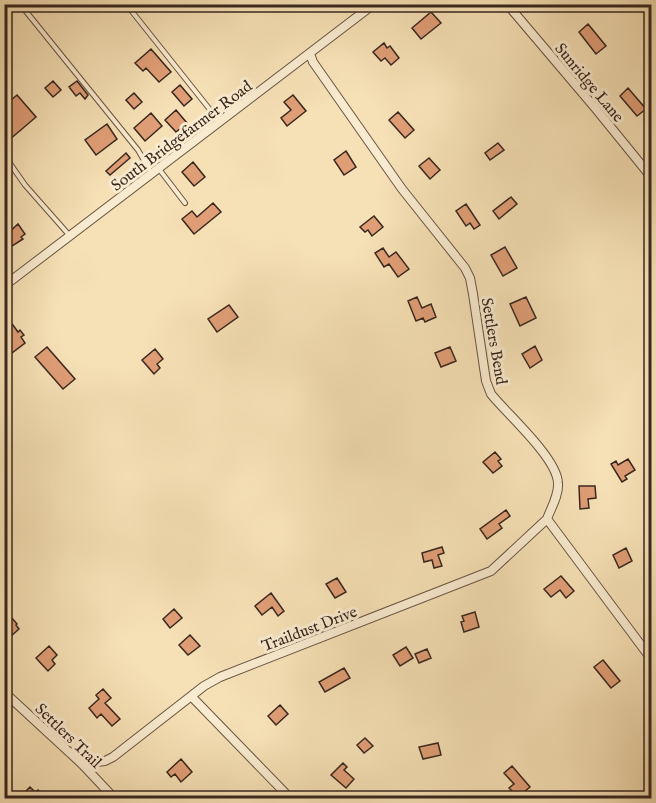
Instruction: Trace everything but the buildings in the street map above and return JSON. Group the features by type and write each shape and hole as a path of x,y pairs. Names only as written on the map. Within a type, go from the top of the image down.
{"street":[{"name":"South Bridgefarmer Road","path":"4,286 374,4"},
{"name":"Sunridge Lane","path":"507,4 651,178"},
{"name":"Settlers Bend","path":"310,54 313,62 402,189 465,268 470,278 486,381 491,394 547,457 557,476 559,486 557,495 546,519"},
{"path":"546,519 651,660"},
{"name":"Traildust Drive","path":"82,764 109,759 191,696 220,677 491,571 546,519"},
{"name":"Settlers Trail","path":"4,692 82,764 114,798"},
{"path":"191,696 291,798"}],"lane":[{"path":"20,4 146,161 185,203"},
{"path":"126,4 220,122"},
{"path":"146,161 164,147 172,148 179,153"},
{"path":"4,155 25,185 71,236"}]}
